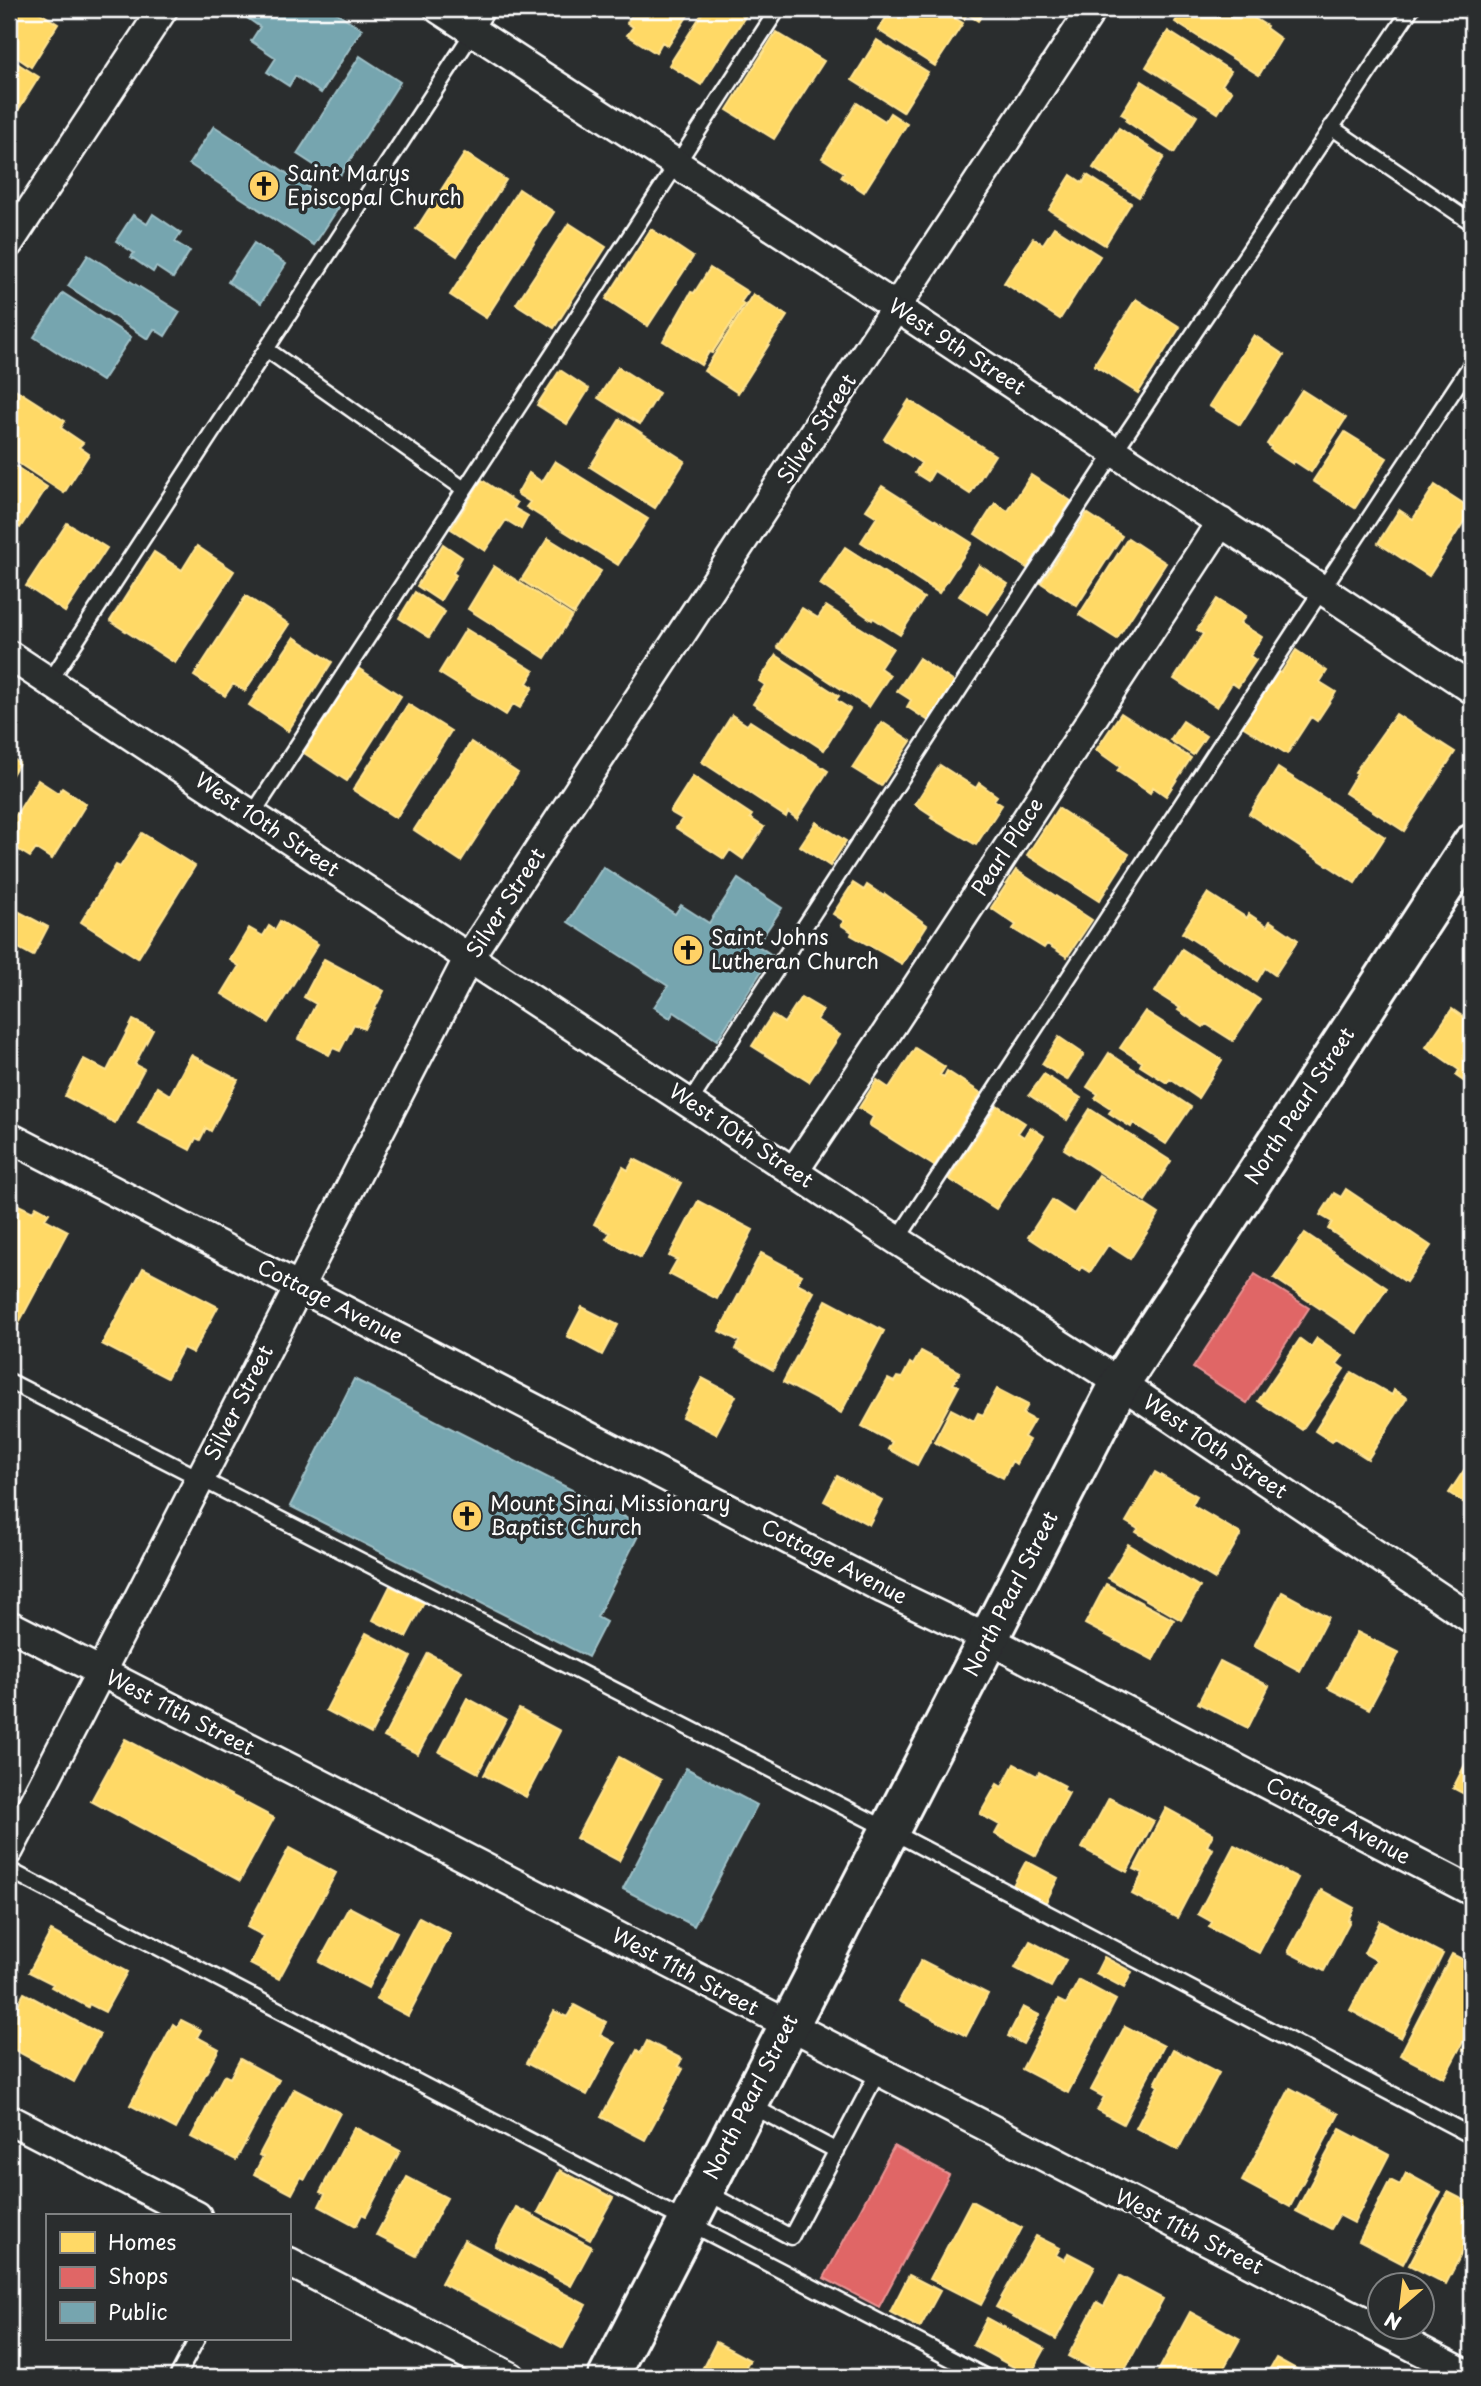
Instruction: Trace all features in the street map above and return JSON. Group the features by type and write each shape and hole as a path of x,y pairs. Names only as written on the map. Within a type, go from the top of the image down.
{"street":[{"path":"9,243 163,9"},
{"name":"West 9th Street","path":"439,9 481,20 676,163 1472,688"},
{"name":"Silver Street","path":"9,1850 469,957 1092,9"},
{"name":"Pearl Place","path":"794,1171 1221,522"},
{"name":"West 10th Street","path":"9,655 897,1240 1120,1383 1472,1619"},
{"name":"North Pearl Street","path":"608,2377 1120,1383 1472,844"},
{"name":"Cottage Avenue","path":"9,1137 988,1639 1472,1891"},
{"name":"West 11th Street","path":"9,1625 1472,2377"},
{"path":"9,2119 193,2214"},
{"path":"290,2263 511,2377"}],"lane":[{"path":"252,814 778,9"},
{"path":"690,1102 1115,451 1411,9"},
{"path":"50,681 481,20"},
{"path":"1331,127 1472,223"},
{"path":"266,349 464,489"},
{"path":"897,1240 1472,363"},
{"path":"9,1381 889,1830 1472,2136"},
{"path":"9,1870 695,2206 986,2377"},
{"path":"695,2206 791,2237 878,2072"},
{"path":"748,2104 837,2151"},
{"path":"177,2377 196,2340"}],"building: Homes":[{"path":"9,9 34,9 58,24 31,67 9,52"},
{"path":"635,9 692,9 668,46 662,42 656,53 627,35 633,27 627,23"},
{"path":"705,9 750,9 701,85 669,65"},
{"path":"892,9 940,9 963,23 935,66 878,30"},
{"path":"948,9 986,9 978,21 967,14 964,19"},
{"path":"1183,9 1240,9 1267,26 1266,28 1281,39 1259,75 1175,22"},
{"path":"1260,9 1276,9 1271,16"},
{"path":"1472,9 1472,25 1451,11"},
{"path":"1168,31 1231,71 1222,85 1232,91 1218,113 1146,67"},
{"path":"776,32 824,61 774,139 727,110"},
{"path":"877,40 928,72 903,112 852,80"},
{"path":"9,58 39,77 17,112 9,107"},
{"path":"1142,81 1197,116 1174,153 1126,121 1128,118 1121,114"},
{"path":"857,103 885,121 890,113 907,124 864,192 841,177 844,172 822,158"},
{"path":"1119,128 1164,157 1139,197 1093,168"},
{"path":"465,153 506,180 457,256 416,229"},
{"path":"1071,175 1083,183 1087,175 1131,203 1105,245 1049,210"},
{"path":"519,189 554,212 486,318 450,295"},
{"path":"569,223 606,247 554,328 516,304"},
{"path":"1054,227 1100,256 1060,319 1004,283 1033,238 1043,244"},
{"path":"651,229 693,257 648,326 606,299"},
{"path":"710,268 748,292 741,302 744,304 701,365 663,341 691,292 694,293"},
{"path":"753,294 787,316 738,393 704,371"},
{"path":"1136,299 1180,327 1138,393 1094,365"},
{"path":"1254,335 1284,355 1240,425 1209,406"},
{"path":"618,367 659,393 640,424 598,398"},
{"path":"560,370 589,389 567,424 537,405"},
{"path":"9,385 65,421 61,428 83,443 79,447 89,454 64,493 9,457"},
{"path":"1302,390 1346,418 1311,472 1294,461 1293,464 1270,449 1267,444"},
{"path":"909,400 995,455 970,494 934,471 928,481 915,473 921,463 884,439"},
{"path":"620,419 685,461 655,508 590,467"},
{"path":"1345,432 1387,458 1355,508 1313,481"},
{"path":"555,461 648,519 618,565 526,507 530,502 517,494 529,473 542,482"},
{"path":"9,462 47,487 20,528 9,521"},
{"path":"1031,475 1071,501 1027,568 975,534 995,503 1008,511"},
{"path":"482,480 517,503 514,508 528,516 521,529 506,520 485,551 451,529"},
{"path":"1435,485 1472,509 1429,576 1378,543 1399,510 1413,519"},
{"path":"882,486 972,543 939,593 861,542 877,517 866,510"},
{"path":"1087,513 1122,536 1077,606 1041,583"},
{"path":"67,523 107,548 65,612 26,586"},
{"path":"548,538 601,571 574,614 521,580"},
{"path":"1128,538 1166,563 1117,639 1079,615"},
{"path":"443,544 462,557 453,573 456,575 440,601 417,586"},
{"path":"197,546 234,571 175,663 110,621 154,552 182,570"},
{"path":"845,547 924,598 900,635 873,618 872,620 820,584"},
{"path":"979,565 1008,584 988,614 959,596"},
{"path":"494,566 572,616 545,658 468,609"},
{"path":"415,592 445,612 429,637 399,618"},
{"path":"246,596 289,624 245,691 233,684 225,696 194,676"},
{"path":"1217,599 1245,617 1240,623 1262,637 1250,656 1256,660 1238,687 1232,683 1217,707 1174,679 1203,634 1197,630"},
{"path":"826,606 893,648 880,668 890,675 869,707 777,647 802,608 818,618"},
{"path":"466,629 534,671 527,683 533,687 520,708 513,704 506,715 439,673"},
{"path":"294,637 332,662 288,731 249,705"},
{"path":"1296,650 1327,671 1320,682 1336,692 1317,721 1311,717 1287,754 1242,726 1278,671 1281,673"},
{"path":"776,655 839,696 836,700 850,709 824,750 753,704 765,685 759,681"},
{"path":"919,658 954,682 929,721 907,707 911,700 897,691"},
{"path":"358,668 401,696 347,781 304,753"},
{"path":"408,704 451,731 396,818 353,790"},
{"path":"1121,713 1191,758 1166,796 1153,787 1150,793 1117,771 1120,767 1096,750"},
{"path":"1396,714 1455,752 1404,831 1345,793 1357,773 1355,772"},
{"path":"732,715 747,725 750,721 828,771 797,819 788,812 786,817 702,762"},
{"path":"1183,721 1206,736 1193,755 1170,740"},
{"path":"882,722 911,741 881,786 852,768"},
{"path":"471,742 518,773 461,861 414,830"},
{"path":"9,756 19,763 9,780"},
{"path":"940,765 976,788 979,783 997,796 994,800 1002,805 976,845 931,818 933,816 915,804"},
{"path":"1278,768 1385,837 1355,883 1249,814"},
{"path":"693,776 752,815 750,818 764,827 743,859 730,850 724,859 676,828 682,819 670,812"},
{"path":"38,780 58,793 62,788 86,804 52,859 36,849 30,857 9,844 9,826"},
{"path":"1058,808 1129,854 1099,901 1027,855"},
{"path":"816,822 846,841 830,866 800,846"},
{"path":"142,833 195,866 138,958 81,922 116,865 120,867"},
{"path":"1016,870 1092,920 1067,957 1047,944 1044,948 1013,929 1016,925 991,908"},
{"path":"853,883 864,890 867,885 884,896 885,894 927,925 902,964 851,935 852,932 841,925 844,921 833,914"},
{"path":"1208,893 1247,918 1249,914 1267,926 1270,921 1298,940 1275,975 1265,968 1257,981 1182,933"},
{"path":"10,907 48,927 33,956 9,943"},
{"path":"280,921 318,944 269,1023 222,994 239,966 230,960 249,928 263,936 269,926 275,930"},
{"path":"1182,949 1260,1000 1233,1041 1206,1024 1203,1027 1155,992"},
{"path":"324,959 384,991 364,1029 354,1024 340,1051 333,1048 329,1055 298,1039 316,1004 304,997"},
{"path":"801,997 823,1010 817,1020 840,1035 809,1082 752,1046 772,1015 784,1023"},
{"path":"1472,997 1472,1011 1466,1007"},
{"path":"1452,1009 1472,1023 1472,1087 1456,1076 1459,1070 1426,1047"},
{"path":"1145,1011 1222,1060 1198,1098 1170,1079 1167,1083 1140,1066 1142,1062 1120,1048"},
{"path":"133,1020 153,1030 135,1064 144,1069 115,1123 65,1096 84,1059 107,1071"},
{"path":"1059,1037 1084,1054 1067,1080 1042,1064"},
{"path":"915,1048 945,1067 940,1075 944,1077 947,1071 981,1093 934,1166 869,1125 873,1117 859,1108 877,1080 889,1088"},
{"path":"1109,1053 1191,1107 1166,1144 1133,1123 1131,1127 1109,1113 1112,1109 1095,1098 1098,1094 1087,1087"},
{"path":"191,1055 238,1080 211,1131 206,1128 200,1140 196,1138 190,1150 138,1123 157,1087 170,1095"},
{"path":"1044,1074 1081,1098 1067,1120 1029,1095"},
{"path":"997,1105 1025,1123 1018,1133 1024,1137 1030,1127 1044,1136 996,1209 949,1179"},
{"path":"1090,1109 1171,1161 1145,1201 1064,1149"},
{"path":"634,1159 681,1183 641,1258 606,1239 610,1233 594,1224 623,1167 628,1170"},
{"path":"1099,1175 1159,1214 1130,1259 1108,1245 1090,1272 1082,1267 1080,1271 1028,1237 1052,1200 1074,1214"},
{"path":"1346,1189 1431,1246 1406,1282 1328,1229 1332,1222 1320,1215 1334,1193 1341,1197"},
{"path":"698,1201 753,1230 717,1299 669,1274 677,1260 669,1256"},
{"path":"12,1202 33,1212 36,1206 49,1213 45,1219 68,1231 11,1338 9,1208"},
{"path":"1305,1233 1387,1288 1357,1333 1274,1278"},
{"path":"761,1253 802,1275 797,1283 814,1292 773,1370 735,1349 739,1341 719,1331"},
{"path":"143,1268 218,1307 193,1353 183,1348 167,1378 102,1344"},
{"path":"826,1300 884,1331 841,1413 783,1382"},
{"path":"582,1307 618,1325 602,1355 567,1336"},
{"path":"1317,1338 1343,1356 1337,1364 1344,1369 1302,1430 1258,1401 1300,1339 1311,1347"},
{"path":"921,1351 960,1372 953,1384 959,1386 917,1465 888,1449 892,1442 862,1426 888,1379 894,1382 897,1377 902,1378"},
{"path":"1352,1372 1392,1395 1394,1390 1407,1398 1368,1459 1335,1438 1332,1442 1315,1431"},
{"path":"702,1378 736,1396 716,1434 682,1417"},
{"path":"997,1389 1028,1405 1023,1414 1034,1420 1024,1437 1029,1440 1016,1464 1012,1461 1003,1478 934,1442 951,1409 974,1421 978,1413 983,1415"},
{"path":"1472,1458 1472,1508 1449,1493"},
{"path":"1155,1472 1197,1496 1192,1505 1241,1534 1215,1579 1136,1532 1138,1529 1126,1522"},
{"path":"837,1476 882,1500 869,1525 824,1501"},
{"path":"1128,1544 1200,1587 1181,1620 1108,1578"},
{"path":"1106,1584 1174,1620 1153,1660 1085,1624"},
{"path":"390,1586 424,1603 406,1637 373,1620"},
{"path":"1282,1592 1328,1617 1300,1671 1254,1646"},
{"path":"1357,1632 1399,1653 1369,1709 1328,1688"},
{"path":"366,1633 411,1657 371,1734 326,1710"},
{"path":"428,1653 462,1671 418,1754 384,1737"},
{"path":"1220,1661 1269,1686 1248,1728 1198,1703"},
{"path":"467,1698 506,1719 478,1773 439,1752"},
{"path":"9,1709 17,1714 9,1729"},
{"path":"519,1709 560,1731 526,1797 484,1775"},
{"path":"125,1739 274,1818 240,1881 91,1801"},
{"path":"1472,1751 1472,1798 1453,1788"},
{"path":"619,1757 661,1780 619,1861 576,1838"},
{"path":"1014,1764 1037,1776 1039,1772 1065,1786 1063,1790 1069,1793 1036,1856 995,1834 1000,1825 980,1814 997,1784 1002,1787"},
{"path":"1109,1798 1154,1821 1127,1872 1082,1848"},
{"path":"1166,1808 1213,1834 1207,1846 1213,1849 1177,1918 1132,1894 1143,1873 1134,1869"},
{"path":"1234,1845 1298,1878 1259,1953 1209,1927 1212,1922 1198,1914"},
{"path":"289,1848 336,1873 279,1979 250,1964 264,1936 247,1927"},
{"path":"1026,1861 1058,1878 1045,1904 1012,1887"},
{"path":"1321,1890 1354,1908 1324,1971 1288,1952"},
{"path":"349,1907 397,1932 368,1988 319,1962"},
{"path":"419,1917 451,1934 408,2016 376,1999"},
{"path":"1380,1921 1443,1954 1401,2038 1350,2010 1376,1960 1364,1953"},
{"path":"51,1931 127,1972 105,2012 89,2004 88,2007 29,1972"},
{"path":"1030,1941 1066,1960 1051,1987 1015,1968"},
{"path":"1452,1954 1472,1964 1472,2025 1444,2078 1400,2055"},
{"path":"1104,1957 1132,1972 1124,1988 1096,1973"},
{"path":"921,1960 988,1994 966,2036 899,2001"},
{"path":"1079,1980 1116,2000 1068,2093 1022,2069 1058,2000 1066,2004"},
{"path":"24,1993 100,2034 74,2082 9,2047 9,2021"},
{"path":"574,2005 606,2022 600,2035 615,2043 587,2095 526,2063 554,2011 567,2017"},
{"path":"1023,2007 1039,2015 1023,2044 1008,2036"},
{"path":"181,2020 201,2030 197,2037 219,2049 176,2129 130,2105 173,2024 177,2027"},
{"path":"1125,2026 1164,2046 1123,2124 1097,2110 1104,2097 1091,2090"},
{"path":"1472,2032 1472,2054 1463,2050"},
{"path":"647,2041 682,2059 678,2066 683,2069 645,2140 601,2117 637,2050 641,2053"},
{"path":"1173,2049 1219,2073 1178,2150 1136,2128 1158,2086 1155,2084"},
{"path":"240,2059 279,2080 236,2160 191,2137 224,2075 230,2078"},
{"path":"1290,2088 1339,2114 1290,2207 1242,2181"},
{"path":"294,2089 340,2113 305,2179 301,2177 292,2194 254,2174 263,2157 259,2155"},
{"path":"354,2127 400,2151 366,2216 362,2214 356,2226 319,2206 325,2194 320,2192"},
{"path":"1340,2129 1389,2155 1354,2223 1339,2215 1331,2229 1296,2211"},
{"path":"560,2170 613,2198 590,2240 538,2212"},
{"path":"1406,2173 1441,2192 1403,2264 1359,2241 1390,2180 1400,2185"},
{"path":"407,2177 447,2198 416,2256 376,2235"},
{"path":"1448,2192 1472,2204 1472,2233 1446,2284 1436,2279 1436,2270 1419,2270 1409,2265"},
{"path":"971,2201 1022,2228 981,2305 930,2279"},
{"path":"516,2207 592,2247 571,2286 495,2246"},
{"path":"1036,2236 1060,2248 1056,2255 1065,2260 1068,2253 1095,2267 1056,2339 996,2307"},
{"path":"464,2240 586,2305 563,2348 441,2283"},
{"path":"909,2275 940,2291 920,2328 890,2312"},
{"path":"1120,2276 1163,2299 1121,2377 1108,2377 1068,2356 1097,2302 1104,2306"},
{"path":"1190,2312 1240,2339 1219,2377 1155,2377"},
{"path":"987,2318 1045,2349 1030,2376 973,2345"},
{"path":"716,2342 750,2360 746,2366 767,2377 698,2377"},
{"path":"1276,2358 1309,2377 1259,2377 1263,2370 1268,2372"}],"building: Shops":[{"path":"1255,1274 1309,1308 1247,1403 1193,1368"},
{"path":"894,2146 949,2175 879,2307 824,2278"}],"building: Public":[{"path":"243,9 331,9 362,29 321,93 295,76 289,86 267,72 276,58 251,41 260,27 240,13"},
{"path":"360,56 400,82 337,180 297,154"},
{"name":"Saint Marys Episcopal Church","path":"214,126 339,207 314,245 189,164"},
{"path":"153,214 181,233 175,242 190,251 173,278 156,267 153,272 131,257 134,253 116,241 133,215 147,224"},
{"path":"254,243 286,264 261,303 228,282"},
{"path":"88,255 180,312 165,336 154,329 148,339 68,286"},
{"path":"63,293 131,337 102,381 34,337"},
{"name":"Saint Johns Lutheran Church","path":"603,867 675,914 681,905 709,923 738,879 782,908 757,945 772,955 717,1040 674,1012 670,1018 654,1007 668,986 568,922"},
{"name":"Mount Sinai Missionary Baptist Church","path":"354,1379 643,1526 597,1617 606,1622 588,1657 290,1506"},
{"path":"686,1768 757,1805 694,1926 623,1889"}],"place":[{"name":"Saint Marys Episcopal Church","path":"264,186"},
{"name":"Saint Johns Lutheran Church","path":"688,950"},
{"name":"Mount Sinai Missionary Baptist Church","path":"467,1516"}]}
